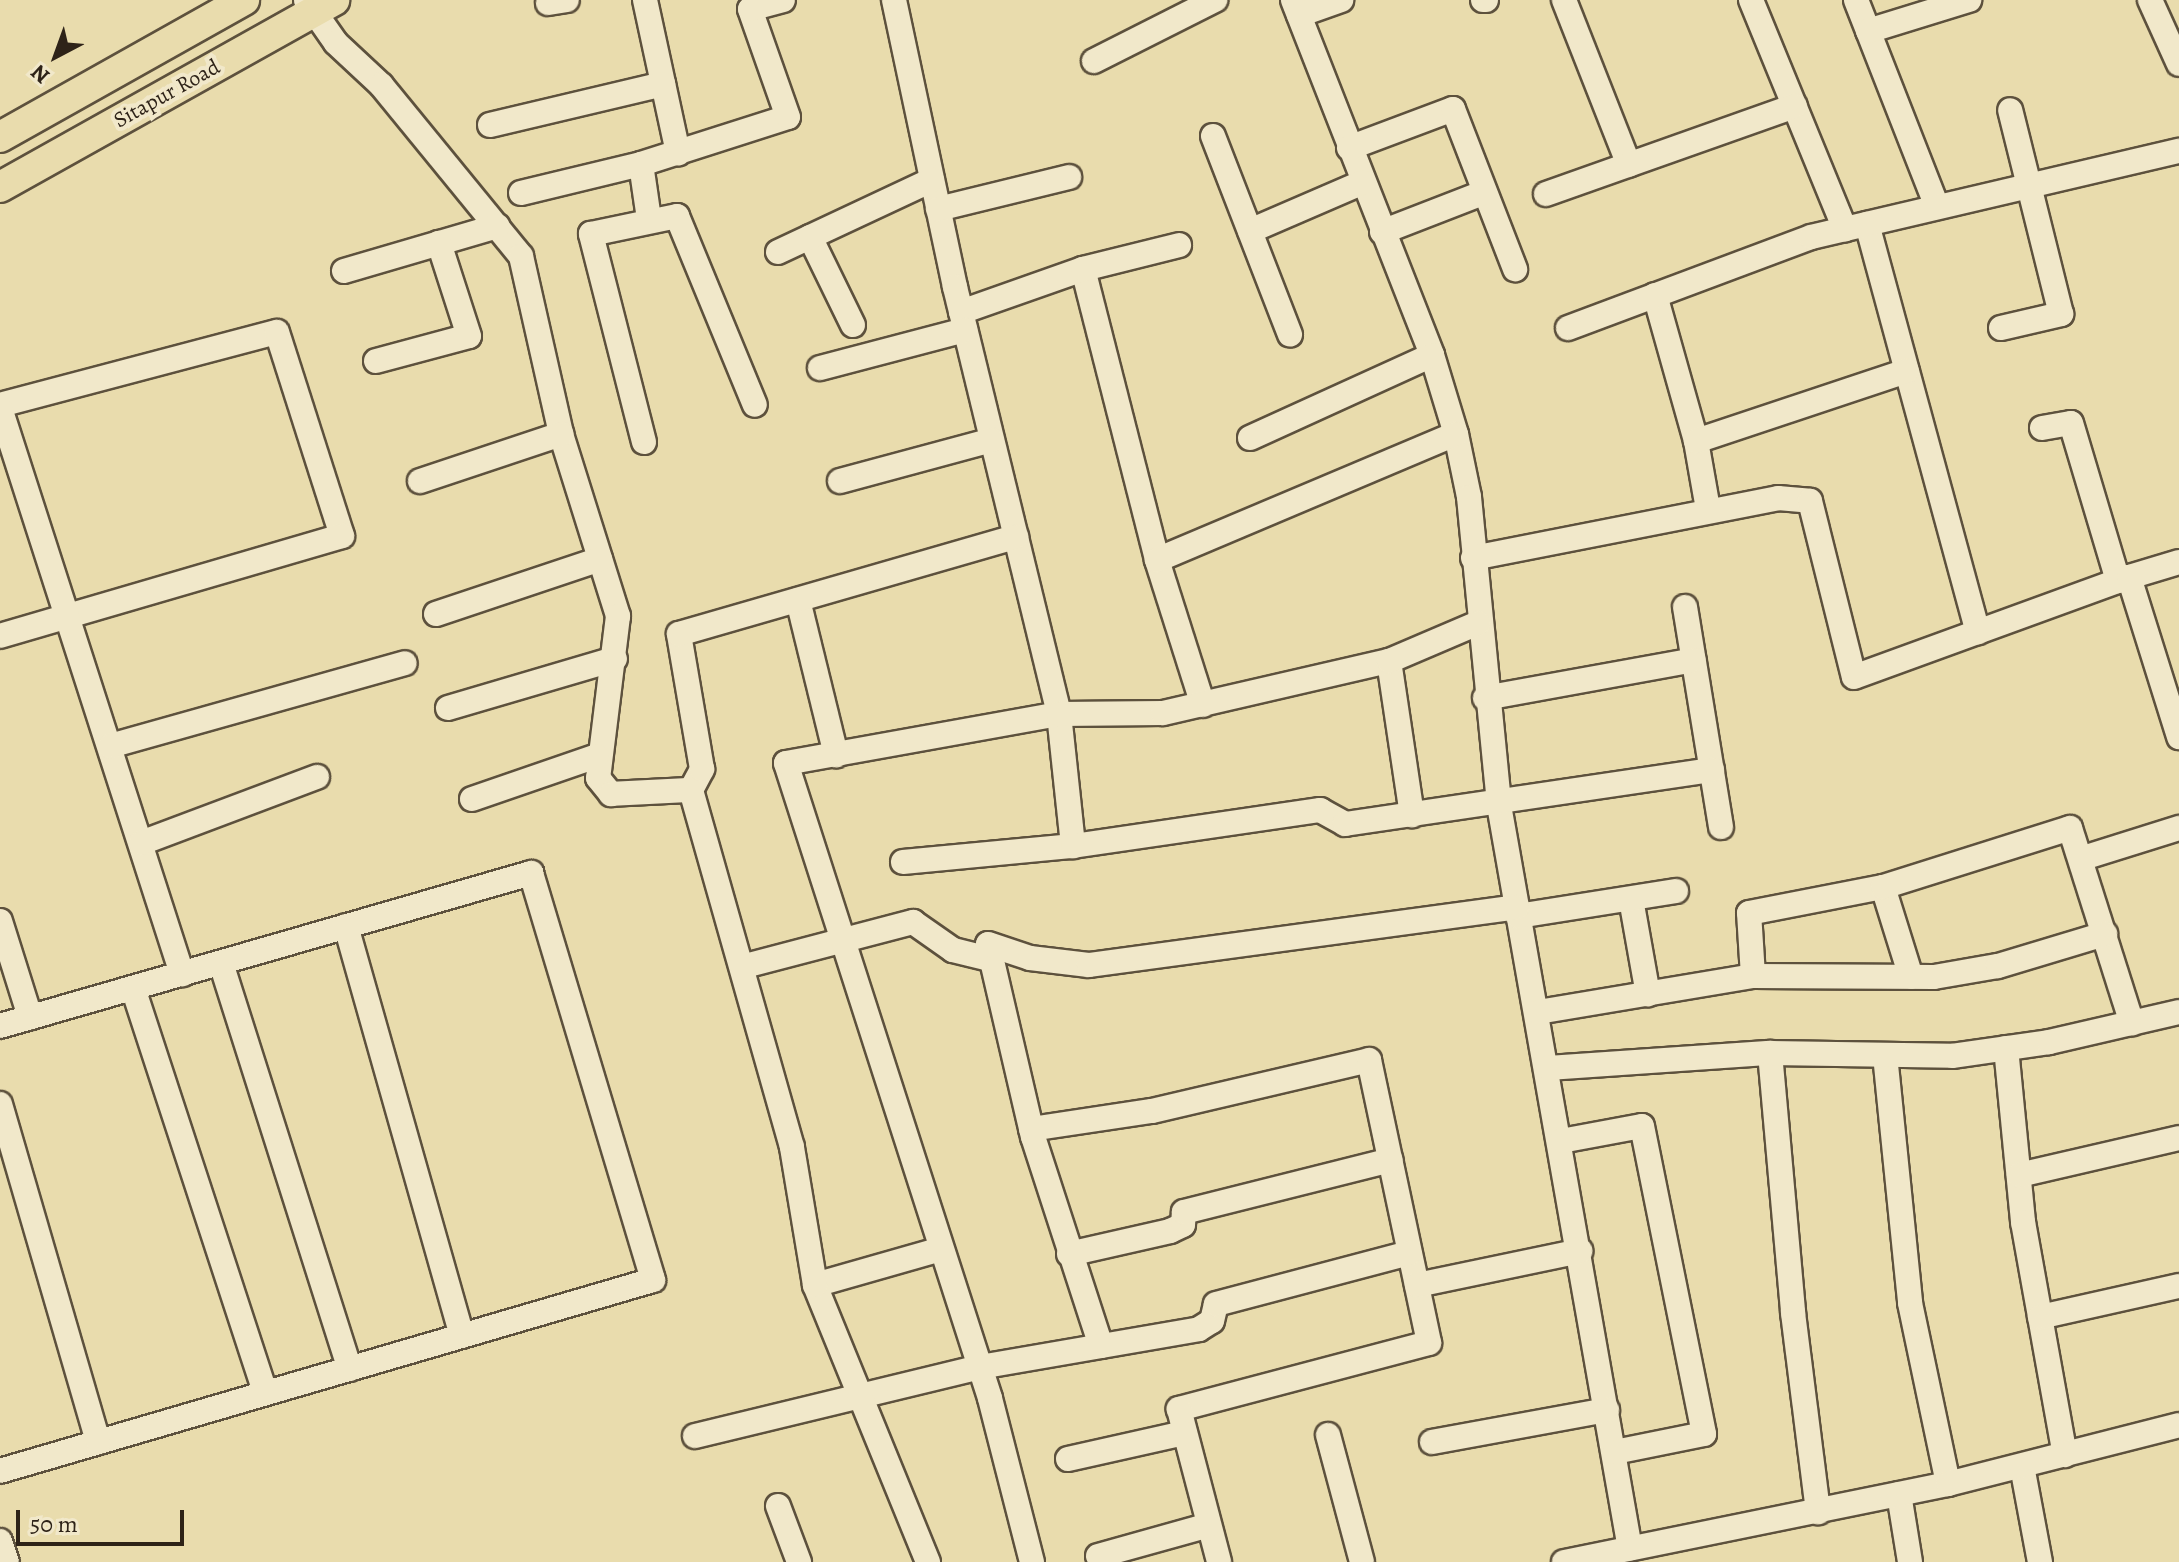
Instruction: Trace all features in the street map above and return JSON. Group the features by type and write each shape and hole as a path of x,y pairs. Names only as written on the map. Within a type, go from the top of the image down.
{"main road":[{"name":"Sitapur Road","path":"0,137 207,10 244,0"},
{"name":"Sitapur Road","path":"0,187 318,4"}],"street":[{"path":"645,0 678,153"},
{"path":"521,193 641,164 788,117 750,9 783,0"},
{"path":"894,0 963,321 1059,714 1073,846"},
{"path":"1094,61 1215,0"},
{"path":"1341,0 1296,8 1432,355 1456,434 1473,558 1485,698 1499,805 1561,1141 1630,1549"},
{"path":"1564,0 1629,165"},
{"path":"1751,0 1795,106 1856,226 1907,371 1978,632"},
{"path":"1856,0 1937,207"},
{"path":"1868,31 1969,0"},
{"path":"2150,0 2178,59"},
{"path":"318,4 336,43 381,85 498,226 525,266 561,434 618,616 615,659 597,756 598,778 611,794 691,790"},
{"path":"490,125 663,84"},
{"path":"1546,194 1795,106"},
{"path":"1349,148 1453,109 1515,269"},
{"path":"2001,328 2061,314 2010,110"},
{"path":"1213,136 1290,335"},
{"path":"1568,328 1856,226 2179,151"},
{"path":"641,164 649,219"},
{"path":"938,209 1069,177"},
{"path":"778,252 932,180"},
{"path":"1250,231 1363,182"},
{"path":"1382,232 1485,192"},
{"path":"644,442 591,234 649,219 677,216 755,405"},
{"path":"344,271 498,226"},
{"path":"810,237 853,325"},
{"path":"376,361 469,336 439,243"},
{"path":"820,368 963,321 1083,269 1179,245"},
{"path":"1083,269 1157,560 1203,705"},
{"path":"1655,295 1696,441 1708,509"},
{"path":"0,636 68,618 342,536 277,332 0,406 68,618 110,746 182,974"},
{"path":"1250,438 1432,355"},
{"path":"1696,441 1907,371"},
{"path":"2042,428 2071,423 2179,737"},
{"path":"420,481 561,434"},
{"path":"1157,560 1456,434"},
{"path":"840,481 992,440"},
{"path":"1473,558 1708,509 1778,498 1810,501 1854,677 2179,562"},
{"path":"928,1562 815,1285 792,1147 745,966 691,790 702,769 679,634 1016,537"},
{"path":"436,614 600,559"},
{"path":"798,600 836,755"},
{"path":"1685,607 1721,827"},
{"path":"1032,1562 980,1367 786,763 1059,714 1163,713 1203,705 1389,661 1478,623"},
{"path":"448,708 615,659"},
{"path":"1485,698 1694,660"},
{"path":"1389,661 1412,815"},
{"path":"110,746 405,663"},
{"path":"472,799 597,756"},
{"path":"903,862 1073,846 1320,810 1345,824 1499,805 1712,770"},
{"path":"141,843 317,777"},
{"path":"1753,976 1749,913 1883,887 2070,828 2083,858 2132,1023"},
{"path":"2083,858 2179,828"},
{"path":"0,1026 531,873 653,1280 0,1471"},
{"path":"1883,887 1911,977"},
{"path":"1101,1346 1031,1129 988,959 988,944 1030,958 1089,965 1676,891"},
{"path":"1631,899 1648,994"},
{"path":"0,921 30,1017"},
{"path":"745,966 913,922 953,950 988,959"},
{"path":"346,926 462,1336"},
{"path":"1538,1012 1753,976 1911,977 1998,966 2105,934"},
{"path":"221,963 350,1369"},
{"path":"133,988 265,1393"},
{"path":"1548,1068 1770,1053 1952,1056 2006,1048 2179,1012"},
{"path":"2006,1048 2019,1175 2065,1455"},
{"path":"1770,1053 1793,1313 1818,1512"},
{"path":"1885,1055 1910,1303 1948,1484"},
{"path":"1031,1129 1152,1111 1369,1060 1429,1343 1179,1409 1219,1562"},
{"path":"0,1104 98,1442"},
{"path":"1561,1141 1642,1126 1704,1434 1615,1452"},
{"path":"2019,1175 2179,1138"},
{"path":"1069,1254 1170,1231 1183,1225 1184,1212 1391,1160"},
{"path":"815,1285 941,1249"},
{"path":"1417,1285 1580,1251"},
{"path":"695,1436 862,1400 980,1367 1199,1329 1212,1321 1216,1304 1409,1253"},
{"path":"2040,1317 2179,1286"},
{"path":"1432,1442 1607,1410"},
{"path":"1564,1562 1630,1549 1678,1551 1818,1512 1948,1484 2179,1425"},
{"path":"1068,1459 1184,1433"},
{"path":"1328,1435 1362,1562"},
{"path":"2022,1466 2040,1562"},
{"path":"1899,1494 1910,1562"},
{"path":"778,1506 799,1562"},
{"path":"1098,1556 1209,1525"},
{"path":"0,1541 7,1562"}]}
